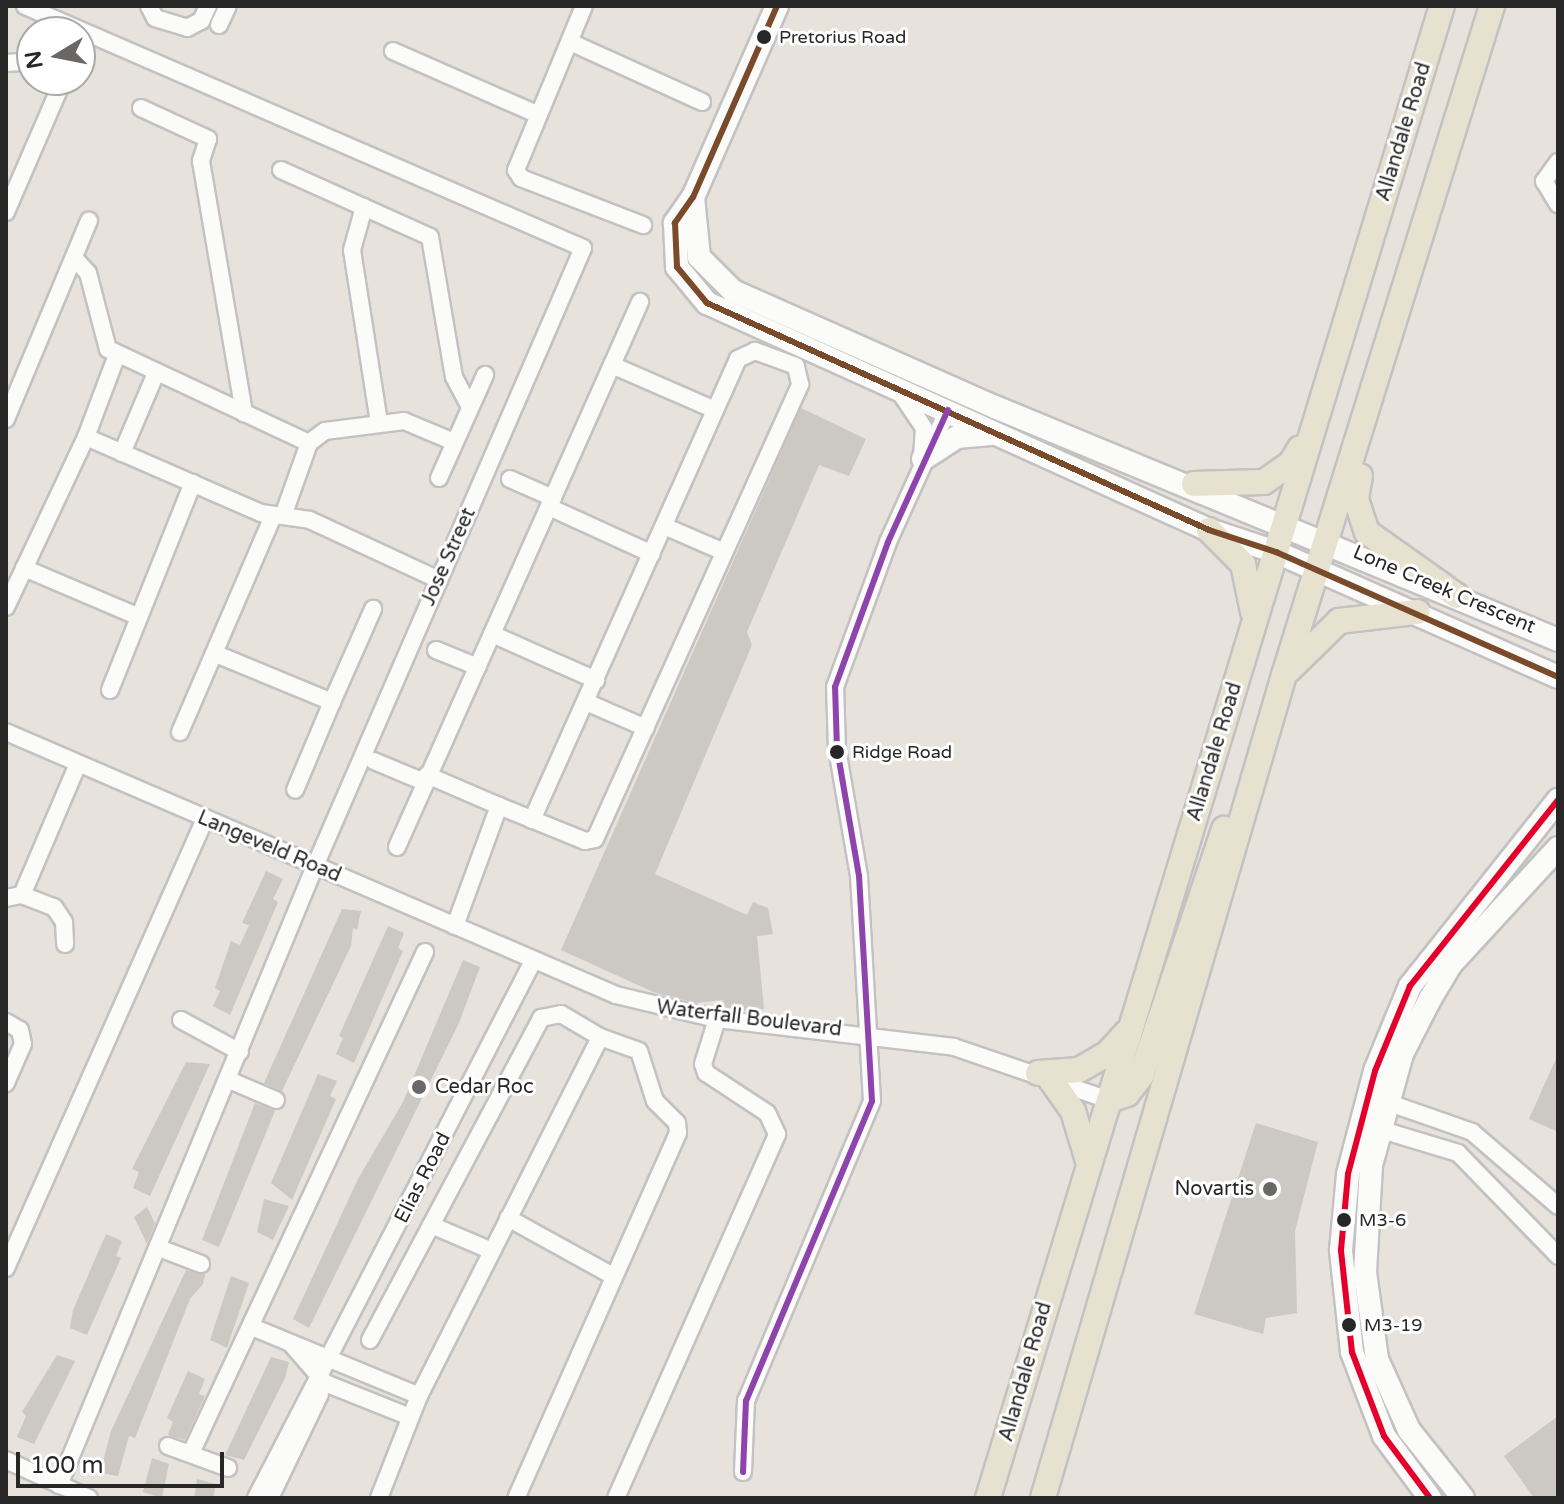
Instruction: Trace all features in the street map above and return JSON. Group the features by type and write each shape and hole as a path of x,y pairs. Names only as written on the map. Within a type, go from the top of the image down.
{"main road":[{"name":"Allandale Road","path":"988,1498 1311,428 1442,6"},
{"path":"1043,1498 1284,675 1321,571 1371,411 1492,6"},
{"path":"1371,411 1356,499 1362,523 1387,550 1457,596"},
{"path":"1194,484 1253,485 1274,477 1311,428"},
{"path":"1209,530 1234,552 1250,579 1254,622"},
{"path":"1284,675 1339,621 1417,612"},
{"path":"1109,1100 1127,1094 1141,1076 1209,868 1248,768 1263,748"},
{"path":"1044,1075 1079,1070 1108,1053 1128,1031"},
{"path":"1044,1075 1073,1111 1088,1161"}],"street":[{"path":"149,6 155,18 187,28 201,21 208,6"},
{"path":"219,25 228,6"},
{"path":"584,6 516,164 521,178 643,225"},
{"path":"777,6 673,236 677,267 690,288 742,321 948,410 1209,530 1276,552"},
{"path":"570,42 702,102"},
{"name":"Jose Street","path":"59,1485 315,866 583,248 96,44"},
{"path":"393,51 539,115"},
{"path":"6,212 13,182 55,96"},
{"path":"141,108 208,139 201,161 244,413"},
{"path":"1558,162 1544,181 1558,204"},
{"path":"281,170 430,237 454,377 470,407"},
{"path":"693,197 693,242 718,281 892,362 1194,484 1284,524"},
{"path":"364,207 352,250 379,422"},
{"path":"6,419 89,221"},
{"path":"75,259 88,273 102,341 117,355 309,443"},
{"path":"397,847 640,302"},
{"path":"374,761 588,842 595,839 724,552 801,371 745,352 715,410 532,820"},
{"path":"6,607 86,437 117,355"},
{"path":"892,362 948,410"},
{"path":"612,365 715,410"},
{"path":"122,453 156,373"},
{"path":"439,478 485,375"},
{"path":"896,388 924,428 922,462"},
{"path":"743,1472 746,1401 866,1127 874,1074 859,876 837,749 835,687 922,462 948,410"},
{"path":"180,732 309,443 325,431 404,421 454,442"},
{"path":"922,462 957,437 995,434"},
{"path":"86,437 278,516 310,520 439,580"},
{"path":"510,479 652,554"},
{"path":"110,690 137,616 193,483"},
{"name":"Lone Creek Crescent","path":"1284,524 1558,640"},
{"path":"664,526 724,552"},
{"name":"Lone Creek Crescent","path":"1276,552 1558,677"},
{"path":"24,568 137,616"},
{"path":"295,790 373,609"},
{"path":"492,634 596,680"},
{"path":"436,650 478,667"},
{"path":"216,654 332,702"},
{"path":"586,702 646,728"},
{"name":"Langeveld Road","path":"6,732 455,926 532,963"},
{"path":"65,944 59,911 14,896 78,764"},
{"path":"1430,1498 1384,1436 1352,1352 1341,1250 1370,1126 1410,986 1558,800"},
{"path":"455,926 499,806"},
{"path":"6,1268 205,819"},
{"path":"1378,1099 1451,964 1558,848"},
{"path":"191,1453 425,952"},
{"name":"Waterfall Boulevard","path":"532,963 657,1009 954,1047 1044,1075 1109,1100"},
{"name":"Elias Road","path":"270,1498 333,1354 532,963"},
{"path":"370,1340 541,1018 561,1014 600,1037 639,1051 655,1101 677,1123 678,1133 516,1498"},
{"path":"616,1498 777,1134 767,1113 706,1073 703,1064 717,1019"},
{"path":"181,1020 240,1052"},
{"path":"6,1022 20,1030 23,1044 6,1083"},
{"path":"379,1498 419,1396 600,1037"},
{"path":"229,1080 276,1100"},
{"path":"1378,1099 1472,1132 1558,1206"},
{"path":"1370,1126 1458,1153 1533,1238 1558,1256"},
{"path":"1370,1126 1368,1322 1400,1413 1463,1498"},
{"path":"508,1218 613,1276"},
{"path":"431,1225 492,1251"},
{"path":"159,1248 201,1264"},
{"path":"252,1327 293,1346 333,1354 419,1396"},
{"path":"293,1346 322,1379 410,1417"},
{"name":"Elias Road","path":"256,1498 322,1379"},
{"path":"168,1446 228,1468"},
{"path":"6,1460 89,1498"}],"building":[{"path":"801,408 866,439 849,476 819,465 747,632 752,645 655,874 747,915 753,902 768,908 773,934 757,936 764,1009 725,1009 723,1000 695,1003 653,992 561,950"},
{"path":"266,871 283,879 273,899 278,902 230,1015 213,1006 220,991 215,988 231,941 240,945 249,925 242,923"},
{"path":"342,909 361,911 357,930 353,928 351,946 282,1091 264,1083"},
{"path":"388,926 404,933 398,948 403,951 354,1063 336,1054 343,1038 339,1036"},
{"path":"463,960 480,967 459,1023 309,1328 293,1319 358,1179 403,1102"},
{"path":"1558,1054 1558,1132 1529,1119"},
{"path":"186,1062 210,1064 150,1196 133,1188 139,1172 132,1169"},
{"path":"318,1074 337,1081 330,1096 336,1099 292,1200 271,1183"},
{"path":"255,1103 275,1111 219,1247 202,1240"},
{"name":"Novartis","path":"1256,1123 1318,1142 1295,1231 1297,1313 1266,1318 1263,1334 1194,1314"},
{"path":"264,1199 289,1206 273,1240 257,1232"},
{"path":"147,1207 155,1223 147,1244 134,1217"},
{"path":"106,1234 122,1241 116,1256 121,1258 87,1335 70,1328 73,1310"},
{"path":"186,1270 205,1274 203,1284 190,1299 135,1438 129,1436 118,1476 100,1473 111,1431"},
{"path":"231,1276 249,1283 227,1348 210,1340"},
{"path":"57,1355 75,1361 34,1444 17,1437 26,1416 22,1412"},
{"path":"271,1357 289,1362 285,1378 244,1460 225,1455"},
{"path":"188,1371 205,1379 199,1394 205,1396 185,1440 168,1435 173,1422 167,1418"},
{"path":"1558,1416 1558,1498 1534,1498 1504,1456"},
{"path":"152,1458 169,1464 162,1498 143,1492"},
{"path":"197,1479 216,1484 213,1498 194,1498"}],"transit line":[{"path":"777,6 693,197 675,223 677,267 707,303 1209,530 1276,552 1558,677"},
{"path":"743,1472 746,1401 872,1101 859,876 837,749 835,687 888,542 948,410"},
{"path":"1430,1498 1384,1436 1352,1352 1341,1250 1348,1174 1375,1071 1410,986 1558,800"}],"place":[{"name":"Pretorius Road","path":"764,37"},
{"name":"Ridge Road","path":"837,752"},
{"name":"Cedar Roc","path":"419,1087"},
{"name":"Novartis","path":"1270,1189"},
{"name":"M3-6","path":"1344,1220"},
{"name":"M3-19","path":"1349,1325"}]}
